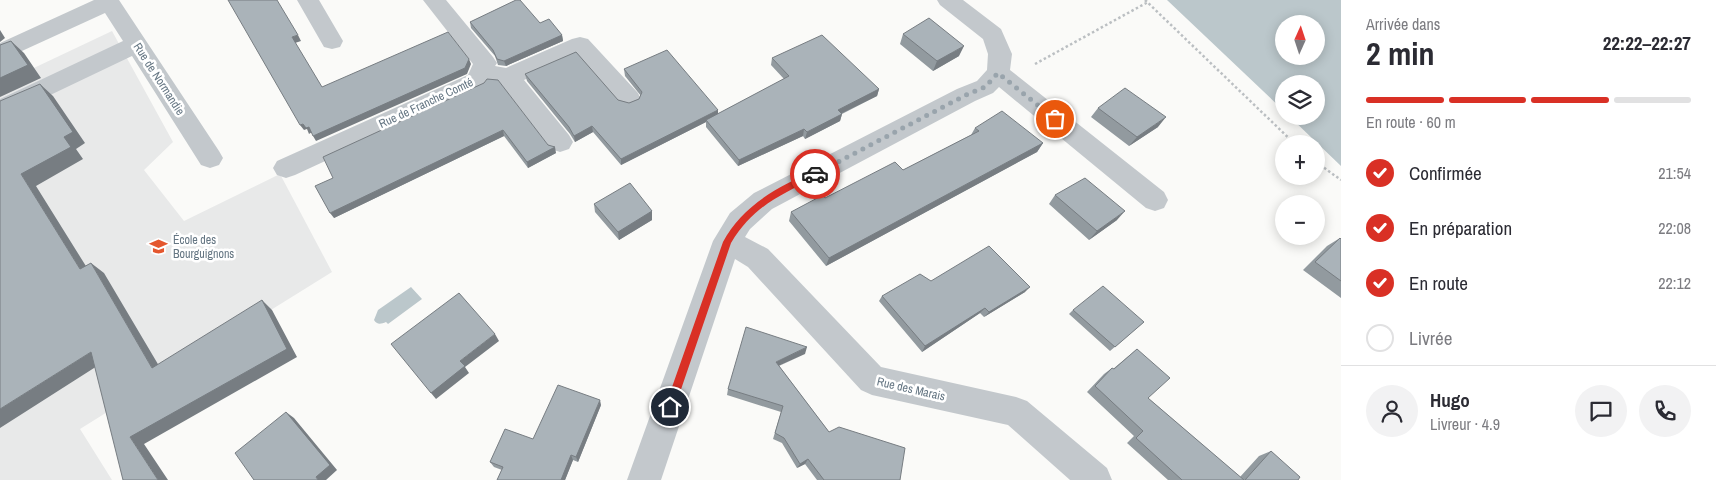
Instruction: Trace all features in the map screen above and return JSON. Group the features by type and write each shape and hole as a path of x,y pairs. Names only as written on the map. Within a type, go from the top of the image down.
{"street":[{"path":"308,0 332,41"},
{"name":"Rue de Franche Comté","path":"286,168 477,81 485,63 434,0"},
{"path":"644,480 727,242 740,221 763,201 966,95 985,87 998,73 1000,54 993,36 948,0"},
{"path":"0,53 109,1"},
{"name":"Rue de Normandie","path":"109,1 210,158"},
{"path":"0,110 137,44"},
{"path":"481,72 508,77 580,45 628,99"},
{"path":"998,73 1155,200"},
{"path":"508,77 560,142"},
{"name":"Rue des Marais","path":"727,242 758,258 872,380 1016,412 1096,480"}],"path":[{"path":"998,73 1040,63 1147,1 1286,135"},
{"path":"1325,168 1341,180"}],"shaded area":[{"path":"1167,0 1341,0 1341,166 1325,151 1325,135 1309,135 1298,125 1325,125 1325,75 1275,75 1275,102"},
{"name":"École des Bourguignons","path":"112,31 173,142 144,170 184,221 280,174 332,272 80,429 112,480 0,480 0,84"},
{"path":"411,287 422,299 388,324 386,322 379,324 375,322 378,310"}],"building":[{"path":"228,0 277,0 298,35 292,37 322,87 448,32 469,59 465,68 313,136 309,127 306,128 303,124 300,125"},
{"path":"516,0 520,0 540,23 549,19 562,35 504,61 497,59 493,50 470,22"},
{"path":"929,18 964,46 937,61 903,34"},
{"path":"822,35 879,89 838,110 842,114 807,132 804,129 739,160 706,120 789,76 772,58"},
{"path":"11,41 28,65 0,78 0,45"},
{"path":"667,50 718,110 621,159 592,126 574,136 569,127 525,74 576,52 618,100 629,103 639,99 642,92 624,69"},
{"path":"487,79 498,80 548,145 555,147 527,162 503,130 330,213 315,186 333,178 323,157 484,83"},
{"path":"40,84 73,132 64,137 71,147 21,174 80,269 91,263 152,368 262,300 287,349 130,437 158,480 123,480 91,352 0,409 0,101"},
{"path":"1125,88 1166,117 1137,137 1098,108"},
{"path":"1002,111 1043,143 829,258 791,212 823,195 825,198 895,162 903,170 979,131 975,128"},
{"path":"1085,178 1125,211 1097,231 1055,195"},
{"path":"630,183 652,211 618,232 594,204"},
{"path":"1341,239 1341,281 1315,262"},
{"path":"989,246 1030,287 989,312 985,308 925,346 882,296 920,274 931,281"},
{"path":"1103,286 1144,322 1115,347 1073,310"},
{"path":"459,293 495,334 460,361 465,366 431,393 391,344"},
{"path":"746,327 807,347 776,362 829,432 839,427 905,448 900,480 824,480 808,459 800,464 784,438 775,433 783,406 728,389"},
{"path":"1137,349 1170,378 1148,398 1244,480 1182,480 1136,438 1143,431 1095,386 1112,368 1114,369"},
{"path":"558,385 600,400 576,457 571,455 561,480 497,480 503,467 490,462 505,429 533,439"},
{"path":"286,412 330,465 316,477 318,480 254,480 235,453"},
{"path":"1271,451 1300,477 1298,480 1245,480"}],"way so far":[{"path":"815,174 966,95 985,87 998,73 1055,119"}],"place":[{"name":"École des Bourguignons","path":"159,247"}],"route":[{"path":"670,407 727,242 740,221 763,201 815,174"}]}
